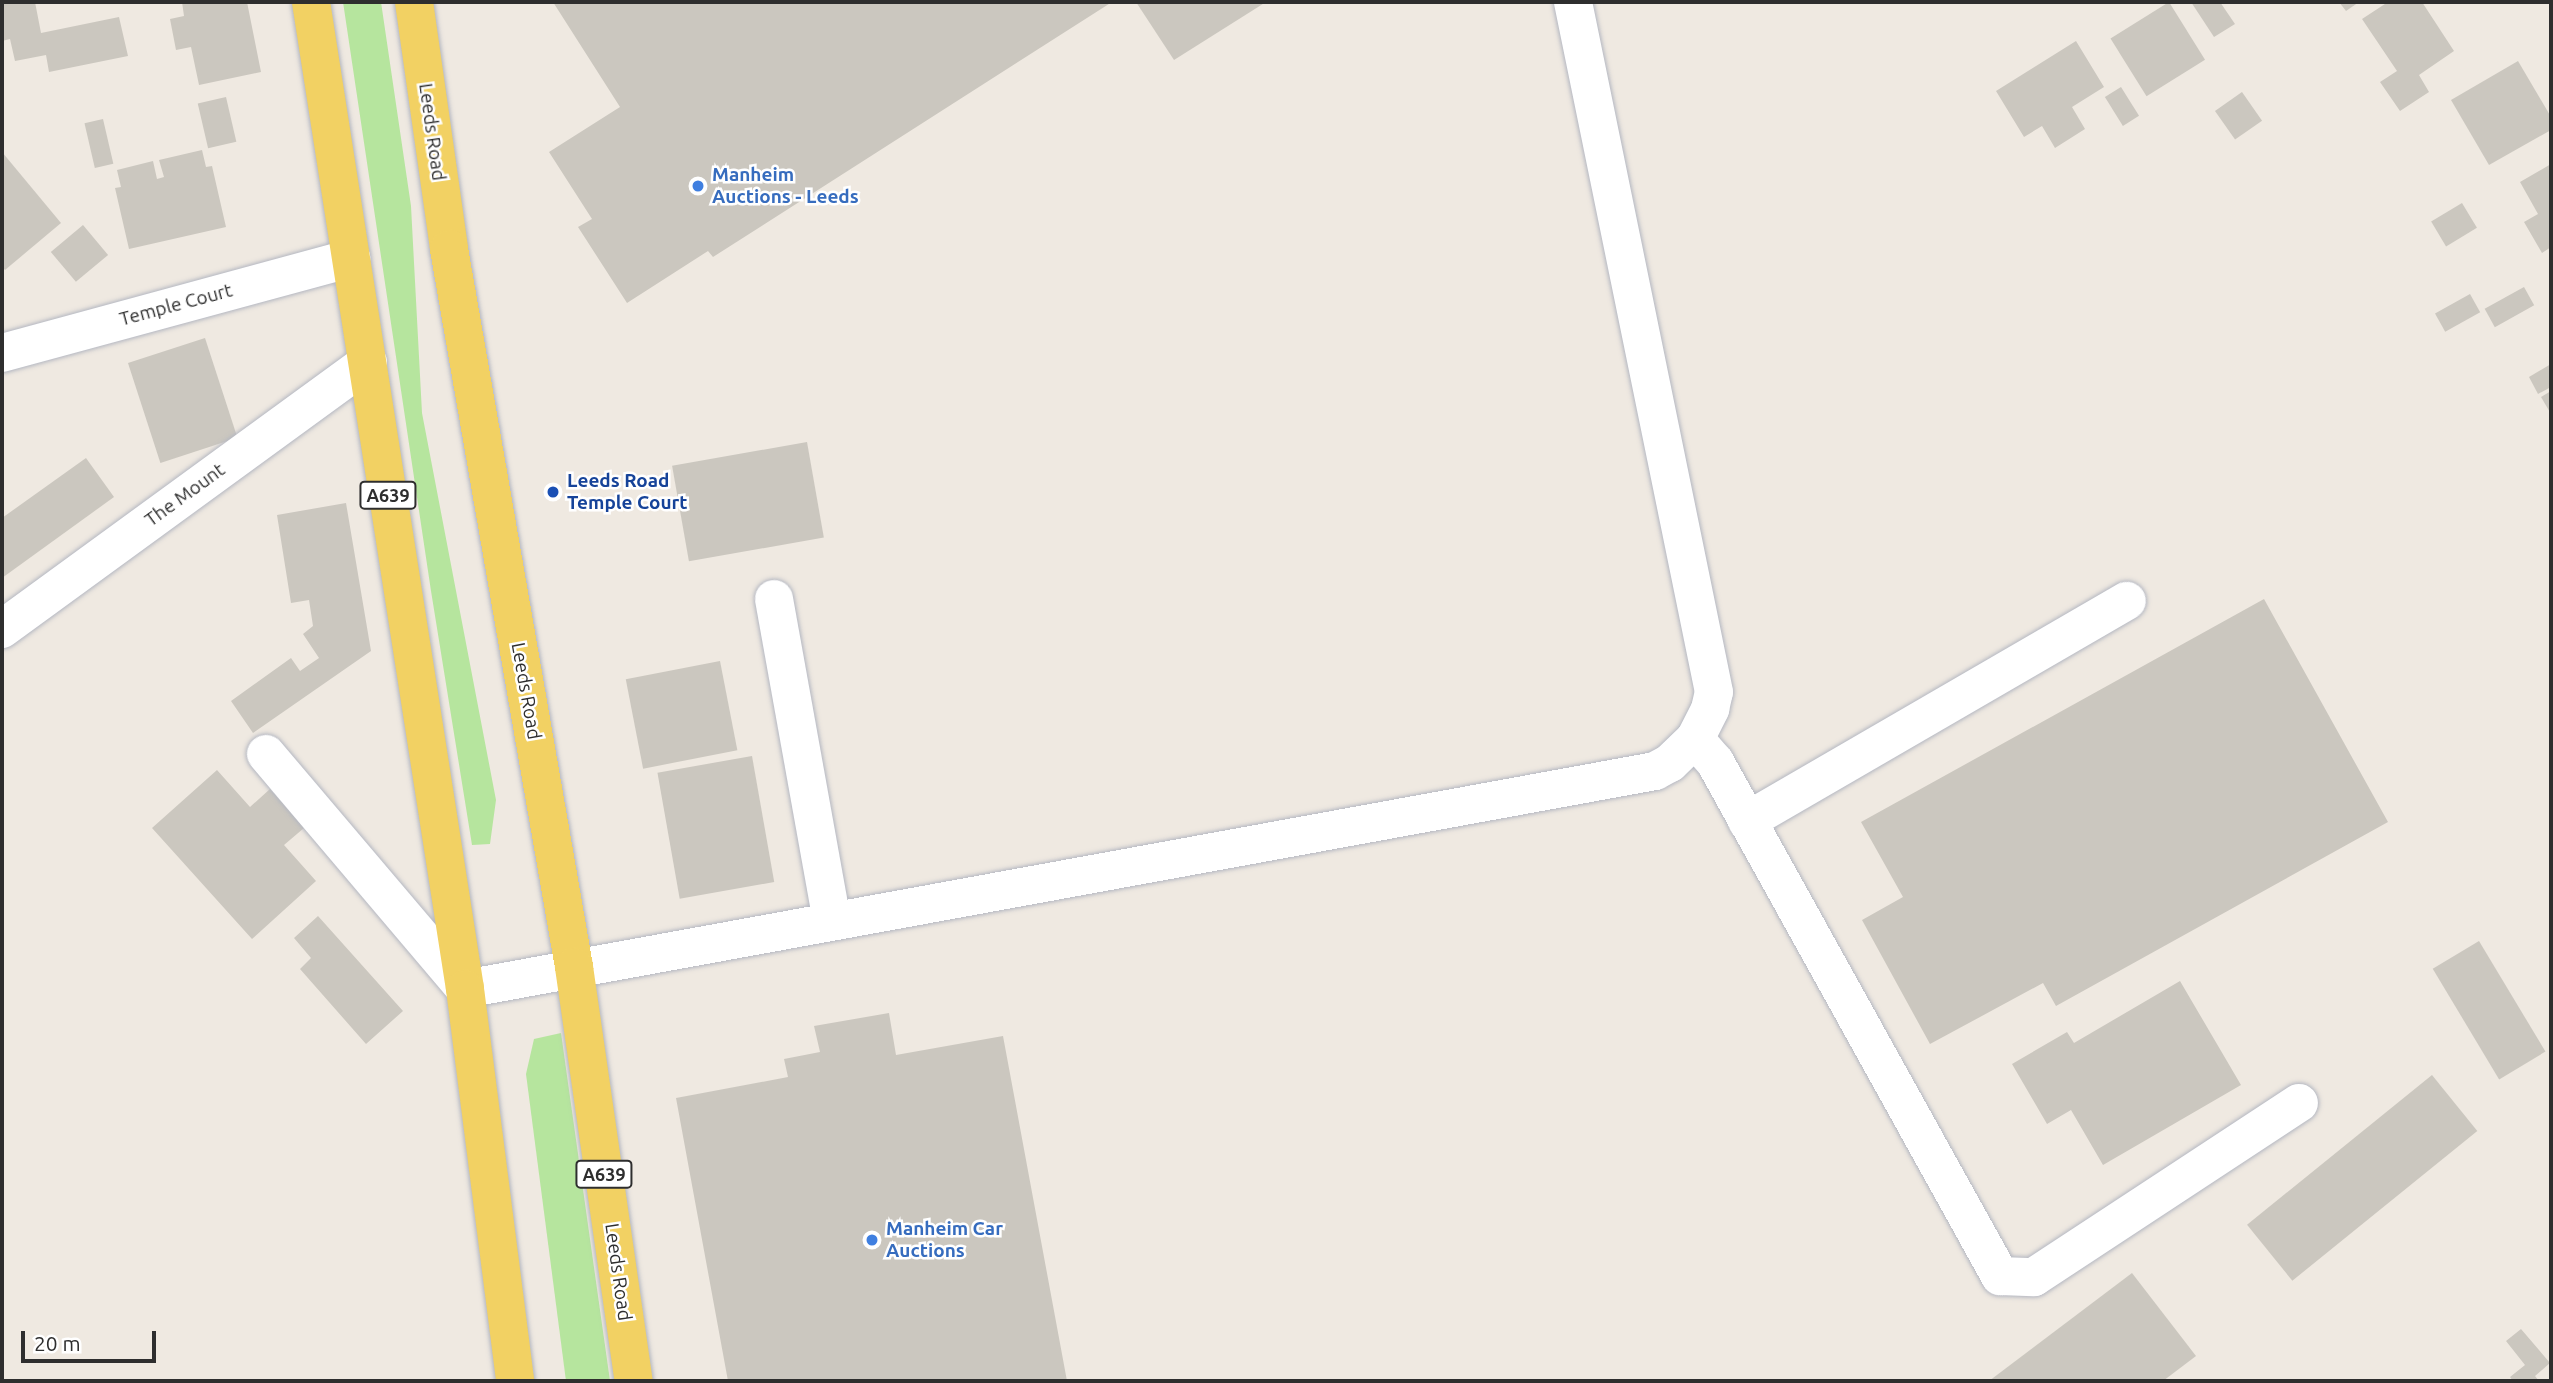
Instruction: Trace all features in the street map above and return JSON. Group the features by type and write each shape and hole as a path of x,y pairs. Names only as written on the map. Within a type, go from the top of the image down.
{"main road":[{"name":"A639","path":"311,2 465,989 515,1381"},
{"name":"Leeds Road","path":"414,2 449,249 574,967 634,1381"}],"street":[{"path":"265,754 465,989 1656,771 1670,763 1695,739 1710,709 1714,692 1573,2"},
{"name":"Temple Court","path":"2,353 351,258"},
{"name":"The Mount","path":"2,629 368,362"},
{"path":"774,599 832,920"},
{"path":"1747,821 2127,601"},
{"path":"1695,739 1715,762 2000,1276 2034,1277 2299,1103"}],"green space":[{"path":"343,2 381,2 411,206 422,413 496,800 490,844 472,845 431,591"},
{"path":"561,1033 610,1381 566,1381 526,1074 534,1039"}],"building":[{"path":"2,2 35,2 41,33 119,17 128,56 49,72 46,55 15,61 10,39 2,41"},
{"path":"182,2 247,2 261,72 199,85 191,47 176,50 170,19 184,16"},
{"name":"Manheim Auctions - Leeds","path":"553,2 1112,2 713,257 708,251 627,303 578,227 592,219 549,152 620,107"},
{"path":"1136,2 1266,2 1174,60"},
{"path":"2169,2 2205,60 2147,96 2110,39"},
{"path":"2191,2 2220,2 2235,24 2214,37"},
{"path":"2339,2 2359,2 2346,11"},
{"path":"2388,2 2422,2 2454,51 2419,75 2429,92 2400,111 2380,82 2397,71 2362,19"},
{"path":"2076,41 2104,87 2072,107 2085,129 2055,148 2042,126 2024,137 1996,91"},
{"path":"2518,61 2551,117 2551,130 2489,165 2451,100"},
{"path":"2121,87 2139,116 2123,126 2105,97"},
{"path":"2242,92 2262,121 2235,140 2215,111"},
{"path":"226,97 236,142 208,148 198,104"},
{"path":"103,119 113,164 95,168 84,123"},
{"path":"202,150 206,167 212,166 226,227 129,249 115,188 121,187 117,170 153,161 157,179 164,177 159,160"},
{"path":"2,152 61,223 5,270 2,267"},
{"path":"2551,164 2551,247 2542,253 2524,222 2538,214 2520,182"},
{"path":"2462,203 2477,228 2446,246 2431,222"},
{"path":"83,225 108,255 76,282 51,252"},
{"path":"2524,287 2534,305 2495,327 2485,309"},
{"path":"2470,294 2480,312 2445,332 2435,313"},
{"path":"205,338 237,438 160,463 128,363"},
{"path":"2551,364 2551,387 2538,394 2529,377"},
{"path":"2551,391 2551,414 2541,397"},
{"path":"807,442 824,538 689,561 672,466"},
{"path":"86,458 114,497 2,578 2,518"},
{"path":"346,503 371,651 253,733 231,701 291,658 300,671 319,658 303,634 313,626 309,600 291,603 277,515"},
{"path":"2264,599 2388,822 2056,1006 2043,983 1930,1044 1862,920 1903,897 1861,822"},
{"path":"720,661 737,750 643,769 626,679"},
{"path":"752,756 774,882 680,899 657,773"},
{"path":"217,770 250,807 270,789 304,828 284,845 316,881 252,939 152,828"},
{"path":"318,916 403,1011 366,1044 300,969 311,958 294,938"},
{"path":"2479,941 2545,1052 2499,1079 2433,969"},
{"path":"2180,981 2241,1085 2103,1165 2071,1110 2047,1124 2012,1064 2067,1032 2074,1043"},
{"name":"Manheim Car Auctions","path":"889,1013 896,1055 1003,1036 1067,1381 728,1381 676,1098 788,1077 784,1059 820,1052 814,1026"},
{"path":"2432,1075 2477,1131 2292,1281 2247,1225"},
{"path":"2132,1273 2196,1356 2163,1381 1989,1381"},
{"path":"2521,1329 2550,1363 2535,1376 2539,1381 2513,1381 2510,1377 2525,1365 2506,1341"}],"place":[{"name":"Manheim Auctions - Leeds","path":"698,186"},
{"name":"Leeds Road Temple Court","path":"553,492"},
{"name":"Manheim Car Auctions","path":"872,1240"}]}
